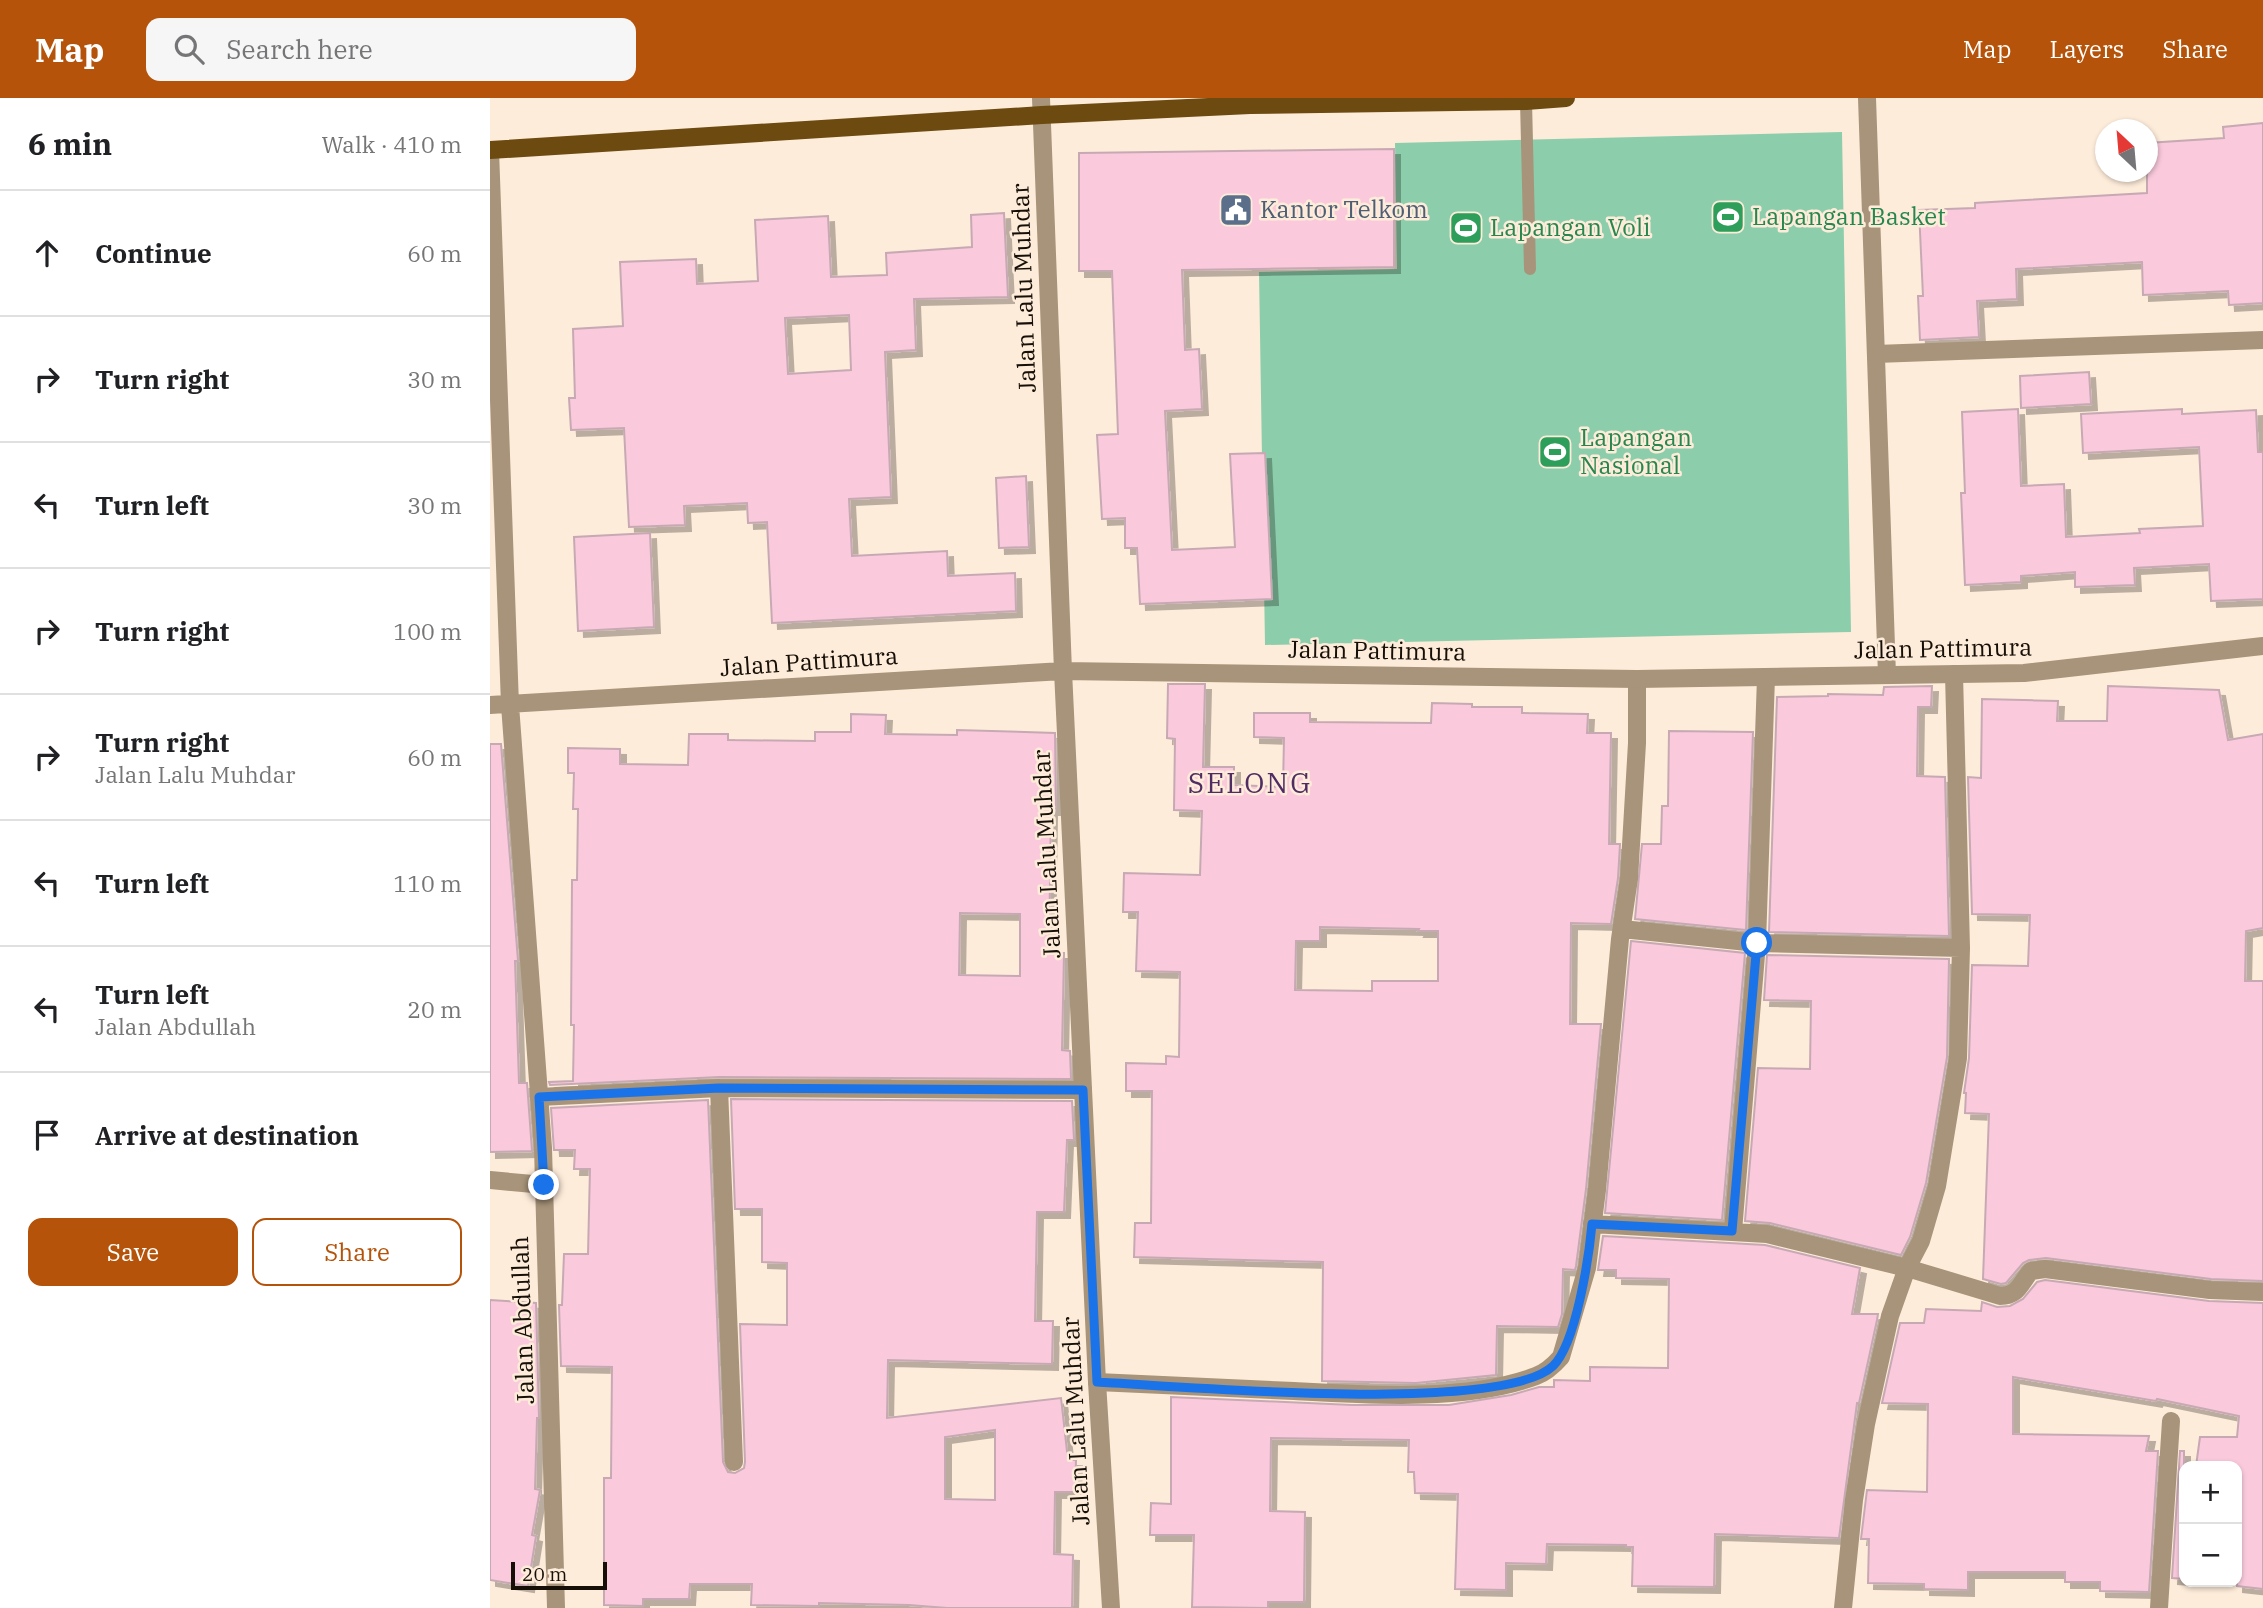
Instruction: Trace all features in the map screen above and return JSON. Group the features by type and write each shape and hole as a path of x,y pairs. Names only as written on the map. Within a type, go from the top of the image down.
{"main road":[{"path":"490,150 1041,106 1526,101 1566,98"}],"street":[{"path":"1867,98 1887,675"},
{"name":"Jalan Lalu Muhdar","path":"1041,106 1063,671 1097,1382 1111,1608"},
{"name":"Jalan Abdullah","path":"490,150 510,705 544,1185 556,1608"},
{"path":"1876,354 2263,340"},
{"name":"Jalan Pattimura","path":"490,705 1063,671 1637,679 2024,673 2263,646"},
{"path":"1843,1608 1854,1500 1866,1424 1890,1317 1907,1268 1921,1241 1937,1186 1958,1058 1961,948 1954,674"},
{"path":"1732,1231 1757,943 1766,677"},
{"path":"1097,1382 1412,1395 1490,1387 1537,1376 1551,1368 1562,1357 1587,1268 1592,1224 1629,879 1636,770 1637,679"},
{"path":"1622,929 1757,943 1961,948"},
{"path":"539,1097 719,1088 1083,1090"},
{"path":"719,1088 734,1462"},
{"path":"490,1180 544,1185"},
{"path":"1592,1224 1732,1231 1788,1238 1907,1268 2000,1296 2014,1294 2031,1271 2045,1269 2210,1290 2263,1292"},
{"path":"2159,1608 2171,1420"}],"lane":[{"path":"1526,101 1530,270"}],"green space":[{"name":"Lapangan Nasional","path":"1842,132 1851,632 1265,645 1259,272 1397,269 1395,143"}],"building":[{"path":"2263,123 2263,303 2229,305 2228,291 2143,295 2142,262 2016,269 2017,299 1977,301 1979,337 1920,340 1918,296 1923,296 1919,210 1975,208 1975,203 2147,193 2147,182 2158,182 2158,142 2224,138 2223,127"},
{"path":"1394,149 1394,267 1182,270 1185,350 1199,349 1202,409 1165,411 1172,550 1235,547 1230,454 1265,453 1272,599 1140,604 1137,548 1125,548 1125,518 1102,519 1097,435 1118,434 1112,271 1079,271 1079,153"},
{"path":"1004,213 1008,297 914,299 916,350 885,352 891,497 849,499 852,556 947,551 948,576 1015,573 1016,611 772,623 767,522 748,523 747,503 684,506 685,525 629,527 624,428 571,430 569,398 575,398 573,329 623,326 620,262 696,259 697,284 758,281 755,220 828,216 831,277 887,275 886,253 972,247 971,215","holes":["849,315 851,370 788,374 785,318"]},
{"path":"2089,372 2091,404 2021,408 2020,376"},
{"path":"2018,409 2021,486 2064,484 2066,537 2140,533 2139,529 2203,526 2199,447 2083,453 2081,414 2182,409 2182,414 2256,410 2258,452 2263,452 2263,599 2211,601 2209,564 2134,568 2135,585 2075,587 2075,572 2021,576 2021,582 1965,585 1961,493 1965,493 1962,412"},
{"path":"1026,476 1029,547 999,548 996,478"},
{"path":"650,533 654,627 578,631 574,537"},
{"path":"1168,684 1205,684 1203,767 1234,767 1234,785 1283,787 1284,738 1254,737 1254,713 1310,713 1310,722 1431,723 1432,703 1472,704 1472,707 1522,707 1522,713 1588,714 1587,733 1611,733 1609,844 1620,844 1611,924 1571,923 1570,1024 1601,1024 1576,1266 1575,1270 1563,1269 1562,1314 1558,1327 1497,1326 1496,1375 1416,1383 1322,1381 1323,1262 1134,1257 1135,1223 1151,1223 1152,1091 1126,1091 1126,1063 1166,1064 1166,1056 1179,1057 1180,972 1136,971 1138,912 1123,912 1124,873 1200,875 1202,811 1174,810 1175,739 1167,738","holes":["1320,927 1419,929 1418,931 1438,931 1438,981 1372,981 1372,991 1295,990 1296,941 1320,941"]},
{"path":"1932,686 1931,707 1918,707 1917,776 1945,777 1949,936 1769,932 1777,697 1883,695 1884,687"},
{"path":"2108,686 2219,690 2228,740 2263,734 2263,928 2246,931 2245,981 2263,981 2263,1281 2211,1279 2046,1258 2023,1263 2006,1283 1983,1279 1989,1114 1965,1113 1964,1093 1969,1058 1972,965 2028,966 2030,915 1972,914 1968,777 1981,778 1982,699 2058,701 2057,721 2107,721"},
{"path":"851,714 886,715 885,734 957,735 957,730 1055,733 1056,809 1051,809 1049,953 1064,953 1062,1050 1070,1051 1071,1079 719,1077 550,1085 549,1082 573,1081 572,880 577,880 578,809 573,809 574,773 568,773 568,748 620,749 620,764 688,765 689,734 728,734 728,740 815,741 815,732 851,732","holes":["960,913 1020,914 1020,976 959,975"]},
{"path":"1669,731 1753,732 1746,930 1635,919 1642,844 1661,844 1662,806 1668,806"},
{"path":"490,744 501,744 518,961 515,961 519,1083 527,1083 532,1151 490,1152"},
{"path":"1631,941 1745,953 1722,1220 1605,1213"},
{"path":"1767,955 1949,959 1947,1057 1926,1183 1910,1237 1901,1255 1770,1223 1745,1221 1758,1068 1810,1069 1811,1001 1764,1000"},
{"path":"731,1099 1072,1101 1074,1140 1067,1140 1064,1212 1037,1212 1035,1321 1053,1321 1052,1364 888,1360 887,1418 1061,1398 1068,1460 1076,1460 1075,1492 1055,1492 1054,1554 1073,1555 1072,1608 947,1608 819,1603 819,1606 751,1605 752,1584 690,1584 689,1599 643,1599 643,1606 604,1605 604,1478 611,1478 612,1367 561,1366 559,1305 562,1305 564,1254 588,1254 590,1169 574,1169 575,1150 554,1150 551,1108 708,1100 723,1462 728,1472 735,1473 744,1468 745,1462 740,1324 787,1325 787,1263 762,1262 762,1209 735,1209","holes":["995,1430 995,1500 945,1499 945,1437"]},
{"path":"1603,1236 1765,1245 1860,1268 1852,1314 1878,1314 1857,1403 1839,1538 1715,1534 1714,1587 1632,1586 1633,1547 1547,1544 1546,1564 1506,1563 1506,1590 1455,1589 1458,1494 1415,1493 1414,1472 1408,1472 1409,1440 1271,1438 1270,1511 1305,1512 1304,1602 1268,1602 1268,1608 1192,1607 1194,1535 1150,1535 1151,1503 1171,1504 1171,1397 1352,1405 1449,1405 1511,1395 1539,1387 1554,1387 1554,1380 1590,1381 1590,1367 1668,1368 1669,1279 1616,1278 1616,1270 1598,1270"},
{"path":"2045,1280 2209,1301 2263,1303 2263,1589 2242,1587 2242,1461 2197,1461 2200,1437 2237,1437 2239,1416 2157,1399 2156,1401 2013,1377 2013,1434 2149,1436 2146,1451 2158,1451 2149,1592 2100,1591 2100,1582 2065,1582 2065,1572 1968,1572 1968,1590 1924,1589 1924,1584 1868,1583 1869,1539 1861,1539 1867,1490 1927,1492 1928,1404 1882,1403 1900,1323 1924,1323 1926,1309 1981,1311 1982,1302 1997,1307 2010,1306 2023,1299 2037,1282"},
{"path":"490,1300 536,1303 539,1418 535,1489 540,1490 532,1535 536,1536 528,1586 490,1580"},
{"path":"2180,1451 2184,1451 2184,1461 2179,1461"},
{"path":"2179,1467 2179,1579 2172,1578"}],"place":[{"name":"Kantor Telkom","path":"1236,210"},
{"name":"Lapangan Basket","path":"1728,217"},
{"name":"Lapangan Voli","path":"1466,228"},
{"name":"Lapangan Nasional","path":"1555,452"}],"district":[{"name":"SELONG","path":"1250,783"}],"route":[{"path":"544,1185 539,1097 719,1088 1083,1090 1097,1382 1412,1395 1511,1383 1537,1376 1551,1368 1562,1357 1587,1268 1592,1224 1732,1231 1757,943"}]}
